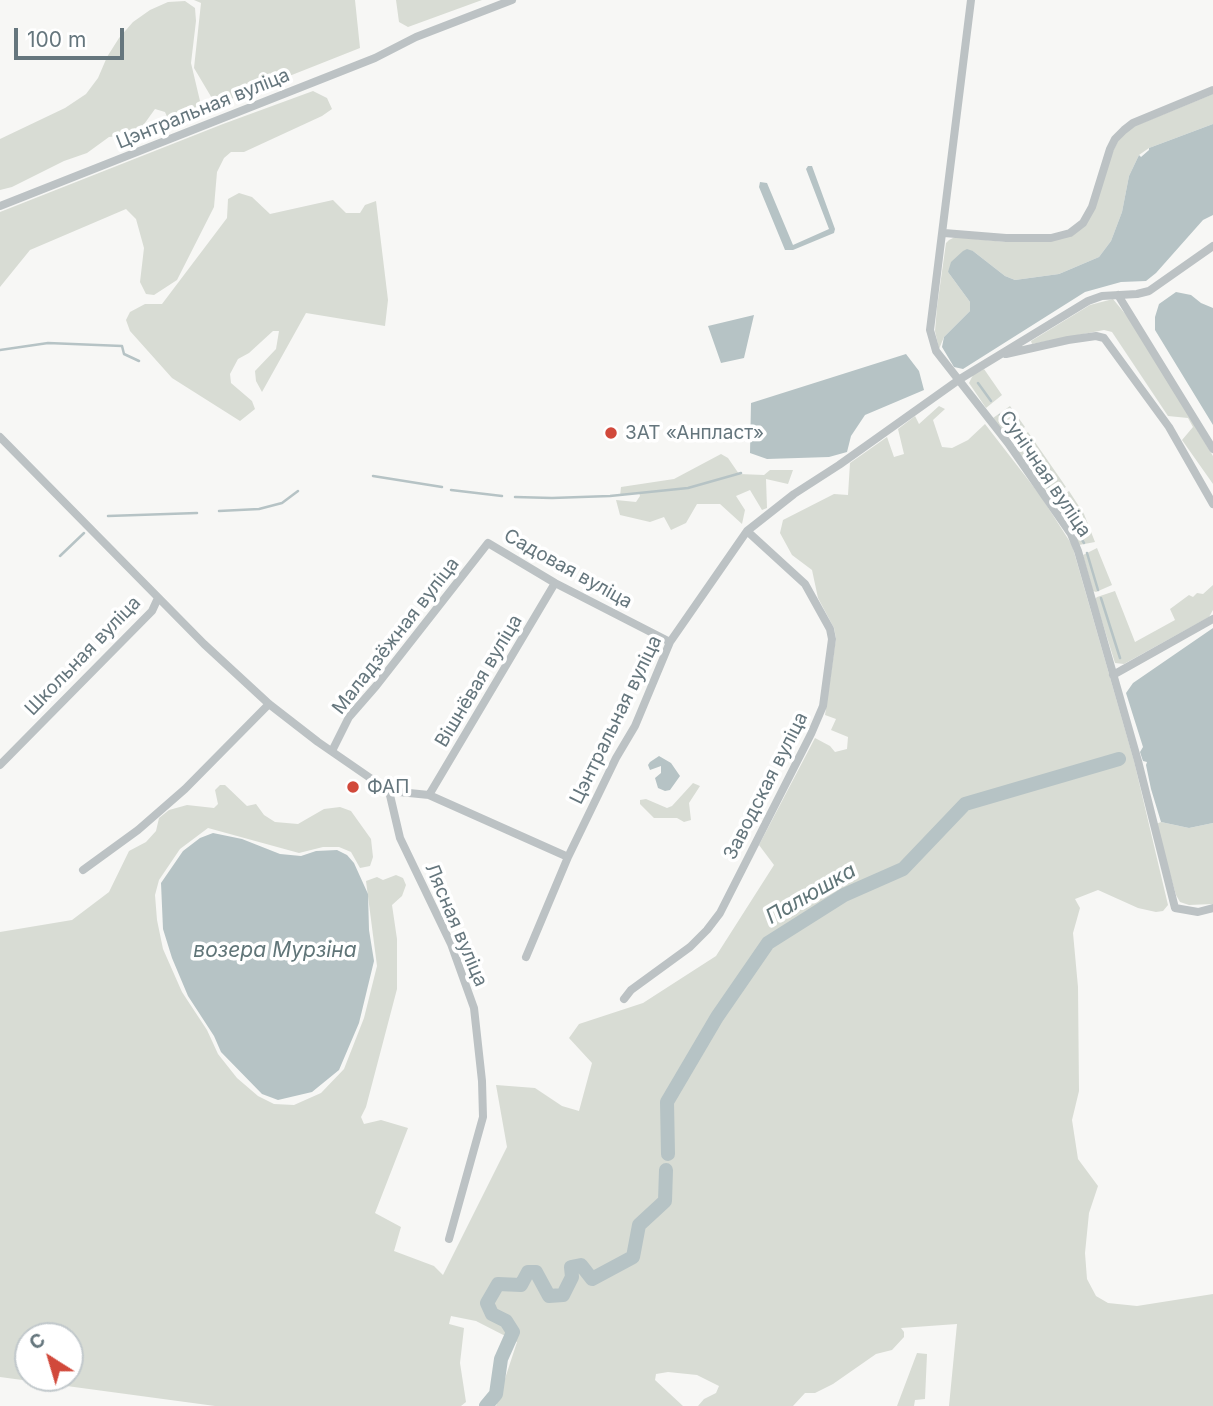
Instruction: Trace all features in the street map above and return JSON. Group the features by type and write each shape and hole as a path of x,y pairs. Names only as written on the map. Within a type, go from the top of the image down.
{"street":[{"name":"Цэнтральная вуліца","path":"0,206 375,58 416,37 512,0"},
{"name":"Сунічная вуліца","path":"971,0 930,330 936,351 1049,499 1070,534 1078,551 1113,675 1175,908 1198,912 1213,908"},
{"path":"944,233 1006,238 1051,238 1070,233 1083,223 1092,207 1110,149 1124,130 1133,123 1213,90"},
{"path":"1000,356 1088,301 1102,296 1149,291 1213,246"},
{"path":"1118,295 1213,449"},
{"path":"1000,356 1068,340 1096,336 1104,338 1169,427 1213,503"},
{"name":"Цэнтральная вуліца","path":"526,957 568,858 616,758 635,726 670,642 747,531 794,494 960,379 1000,356"},
{"path":"0,437 158,598 269,704 332,751 389,790 429,795 568,858"},
{"name":"Заводская вуліца","path":"624,999 631,990 690,947 720,913 823,706 832,639 830,629 805,584 747,531"},
{"name":"Садовая вуліца","path":"488,543 555,583 670,642"},
{"name":"Маладзёжная вуліца","path":"332,751 349,717 376,687 488,543"},
{"name":"Вішнёвая вуліца","path":"429,795 555,583"},
{"name":"Школьная вуліца","path":"0,765 152,611 158,598"},
{"path":"1113,675 1213,619"},
{"path":"83,870 138,830 185,789 269,704"},
{"name":"Лясная вуліца","path":"389,790 400,838 451,944 476,1019 483,1117 449,1239"}],"shaded area":[{"path":"194,0 355,0 360,48 216,105 194,68 201,3"},
{"path":"396,0 482,0 408,27 399,22"},
{"path":"185,1 195,8 191,63 200,101 194,115 181,122 169,121 165,112 155,109 137,134 109,137 87,153 0,190 0,139 65,108 86,94 98,78 119,38 133,22 168,2"},
{"path":"313,91 327,98 332,109 244,152 231,152 224,158 217,172 214,207 177,280 154,295 146,294 140,282 144,248 136,219 126,209 30,250 0,287 0,212"},
{"path":"1213,94 1213,124 1149,148 1139,155 1129,176 1122,212 1111,241 1099,257 1059,274 1015,280 1005,276 973,251 948,272 970,302 970,311 944,337 939,349 935,331 937,307 946,243 949,240 955,237 1006,242 1051,241 1086,224 1113,151 1126,132"},
{"path":"239,193 252,197 270,214 333,200 346,213 360,213 365,205 376,201 388,300 385,326 306,313 262,392 256,381 255,371 276,349 279,331 273,331 249,353 238,359 230,374 231,383 252,401 255,409 240,421 172,378 130,331 126,320 130,312 145,304 162,304 227,218 228,199"},
{"path":"1113,299 1131,321 1213,456 1213,484 1182,440 1193,427 1188,418 1168,416 1112,332 1104,330 1032,344 1031,341 1090,305"},
{"path":"984,369 1002,395 986,408 969,383 973,375"},
{"path":"939,406 945,409 933,420 942,447 952,448 968,440 985,424 1040,495 1072,545 1134,761 1168,905 1163,911 1156,912 1138,908 1098,890 1075,899 1080,908 1073,933 1078,987 1079,1091 1072,1120 1078,1159 1098,1186 1089,1213 1085,1253 1087,1279 1096,1296 1108,1303 1137,1306 1213,1294 1213,1406 949,1406 957,1324 901,1328 904,1337 892,1350 876,1354 833,1384 815,1393 805,1393 793,1406 698,1406 704,1399 716,1393 719,1386 697,1375 668,1372 656,1374 655,1380 683,1406 496,1406 517,1342 476,1321 451,1316 449,1324 464,1328 460,1363 466,1402 461,1406 215,1406 84,1388 84,1322 14,1322 14,1379 0,1377 0,932 72,920 109,892 129,851 146,842 156,831 159,818 169,810 187,805 214,808 218,804 215,790 220,785 225,785 247,806 256,804 264,815 275,822 298,824 324,809 340,807 351,811 371,839 373,857 370,866 360,868 351,852 339,847 323,847 299,853 208,828 180,849 159,880 155,895 157,920 163,949 182,992 207,1030 218,1054 237,1078 258,1096 274,1104 294,1105 321,1093 344,1069 364,1018 377,966 366,881 377,877 383,880 396,875 403,878 406,885 402,896 392,905 397,939 397,989 366,1107 361,1117 364,1124 381,1120 408,1128 375,1213 401,1227 394,1251 434,1266 443,1275 507,1147 496,1085 535,1088 562,1106 579,1111 592,1063 569,1038 579,1024 643,1003 716,956 774,865 759,845 815,738 835,752 847,749 848,737 831,730 836,719 825,715 836,638 834,628 818,598 812,570 792,555 780,533 783,520 834,494 848,495 850,463 887,437 894,457 904,454 898,429 915,416 919,424"},
{"path":"1010,406 1025,427 1007,437 993,418"},
{"path":"1028,432 1066,487 1051,495 1013,445"},
{"path":"721,454 728,458 739,474 764,475 770,470 793,470 788,484 766,479 767,508 762,510 750,490 736,496 745,510 742,524 720,504 697,504 686,523 671,530 664,517 650,522 620,515 616,500 636,502 640,496 639,492 620,496 621,487 674,479"},
{"path":"1069,491 1084,514 1095,542 1079,545 1054,502"},
{"path":"1097,548 1112,585 1096,592 1093,591 1083,555"},
{"path":"1213,585 1213,610 1209,617 1124,664 1115,663 1095,599 1097,597 1115,591 1135,642 1175,620 1170,609 1189,595 1193,597 1197,593 1203,594"},
{"path":"693,783 700,786 689,803 691,820 684,822 677,818 654,818 640,804 640,800 646,799 667,808"},
{"path":"1161,822 1189,828 1213,823 1213,904 1189,905 1180,902 1156,824"},
{"path":"917,1353 927,1354 925,1399 915,1400 914,1406 897,1406"}],"water":[{"path":"1213,124 1213,215 1203,220 1156,273 1146,281 1121,282 1085,292 963,369 954,367 942,347 944,337 970,311 970,302 948,272 951,262 967,249 1015,280 1059,274 1099,257 1111,241 1122,212 1129,176 1139,155 1141,157 1149,148"},
{"path":"812,166 835,229 834,233 793,250 785,250 759,187 760,182 767,183 793,245 829,229 806,169"},
{"path":"1176,292 1191,295 1213,308 1213,425 1155,330 1159,304"},
{"path":"754,315 744,358 721,363 708,326"},
{"path":"906,354 919,371 924,390 865,415 851,436 847,452 829,457 767,459 750,453 751,403"},
{"path":"1213,628 1213,823 1189,828 1161,822 1151,789 1147,762 1143,761 1140,752 1143,747 1126,693 1133,683"},
{"path":"659,756 671,763 680,776 670,790 658,788 655,778 661,773 661,766 650,770 648,765"},
{"name":"возера Мурзіна","path":"213,833 242,839 280,854 301,856 316,851 337,850 347,855 354,863 368,894 369,930 374,961 359,1023 339,1070 312,1092 278,1100 262,1094 221,1052 188,996 172,958 163,929 161,883 183,851 200,838"}],"waterway":[{"path":"0,350 48,343 122,346 124,354 139,361"},
{"path":"978,383 991,401"},
{"path":"1000,415 1013,433"},
{"path":"1020,443 1052,492"},
{"path":"515,497 610,496 688,488 741,473"},
{"path":"373,476 442,487"},
{"path":"451,490 502,496"},
{"path":"219,511 259,509 282,503 298,491"},
{"path":"1058,502 1084,543"},
{"path":"108,516 197,513"},
{"path":"60,556 84,533"},
{"path":"1087,553 1098,590"},
{"path":"1101,598 1120,658"},
{"name":"Палюшка","path":"668,1154 667,1102 717,1017 768,943 844,895 903,869 965,804 1119,759"},
{"name":"Палюшка","path":"486,1406 496,1394 501,1359 513,1332 506,1321 492,1314 487,1303 498,1284 521,1285 528,1272 536,1272 549,1296 563,1295 572,1277 571,1267 581,1265 592,1279 633,1257 639,1225 665,1201 666,1170"}],"place":[{"name":"ЗАТ «Анпласт»","path":"611,433"},
{"name":"ФАП","path":"353,787"}]}
